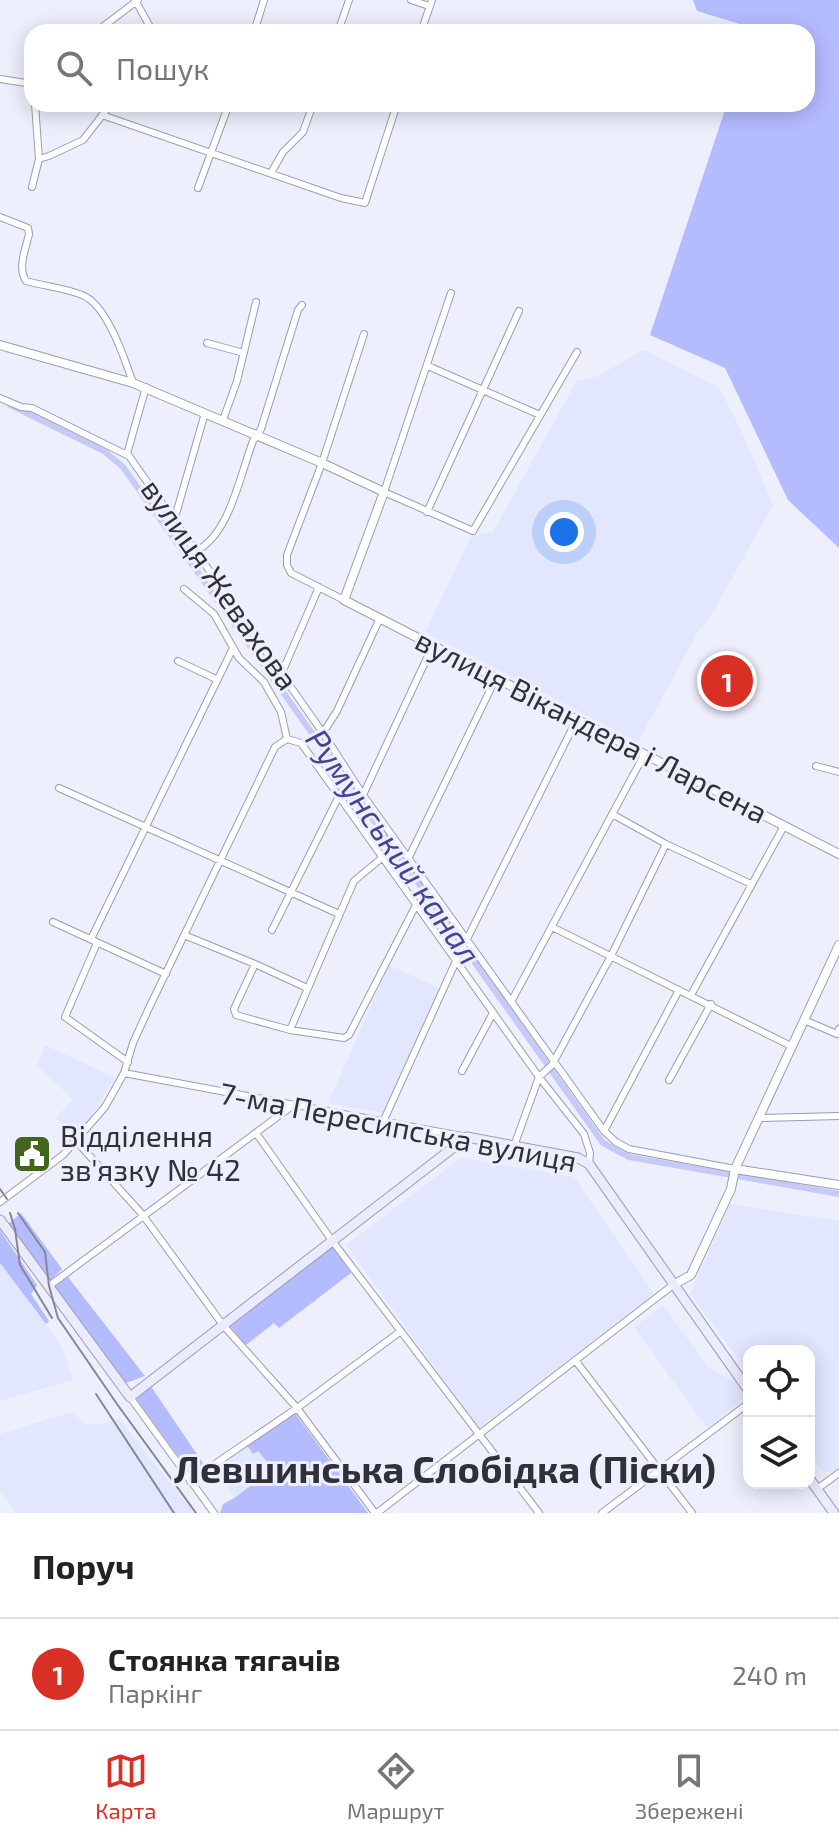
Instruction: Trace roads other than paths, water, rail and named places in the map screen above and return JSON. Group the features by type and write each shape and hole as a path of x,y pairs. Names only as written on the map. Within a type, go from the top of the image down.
{"main road":[{"name":"7-ма Пересипська вулиця","path":"467,1137 578,1158 589,1164 743,1383"},
{"path":"0,1220 130,1397 467,1137"},
{"path":"815,1486 834,1513"}],"street":[{"path":"106,24 137,0 149,24"},
{"path":"256,24 264,0"},
{"path":"341,24 349,0"},
{"path":"411,0 430,3 423,24"},
{"path":"0,79 24,83"},
{"path":"32,187 39,159 36,112"},
{"path":"39,159 78,144 104,112"},
{"path":"198,188 226,112"},
{"path":"271,173 283,152 303,132 310,112"},
{"path":"102,115 341,198 365,203 394,112"},
{"path":"0,217 28,228 21,270 26,281 84,295 109,324 133,383"},
{"path":"344,600 451,293"},
{"path":"223,420 256,302"},
{"path":"196,551 221,529 302,305"},
{"path":"427,512 519,311"},
{"path":"322,463 364,334"},
{"path":"207,343 244,353"},
{"path":"0,345 146,387 473,531 577,352"},
{"path":"428,366 540,415"},
{"path":"127,454 146,387"},
{"name":"вулиця Жевахова","path":"0,398 32,408 127,454 409,857 465,943 604,1131 629,1149 735,1169"},
{"path":"174,521 205,412"},
{"name":"вулиця Вікандера і Ларсена","path":"322,463 287,555 291,573 839,854"},
{"path":"281,675 319,587"},
{"path":"184,589 214,614 233,648 264,682 281,712 287,739"},
{"path":"323,733 337,711 380,618"},
{"path":"363,795 433,645"},
{"path":"128,1062 65,1017 94,941 145,826 233,648"},
{"path":"178,661 216,679"},
{"path":"409,857 496,678"},
{"path":"383,1122 456,960 577,719"},
{"path":"0,1202 77,1142 105,1107 124,1073 136,1035 275,747 287,739 301,743 493,1013 584,1134 590,1153 589,1164"},
{"path":"511,1002 644,755"},
{"path":"816,766 839,772"},
{"path":"59,788 339,914"},
{"path":"272,930 339,796"},
{"path":"612,814 666,844 751,884"},
{"path":"691,995 784,826"},
{"path":"514,1146 540,1076 552,1062 611,956 666,844"},
{"path":"290,1030 354,881 383,857"},
{"path":"255,964 233,1012 290,1030 344,1038 349,1035 416,905"},
{"path":"53,922 166,974"},
{"path":"552,927 791,1046"},
{"path":"184,935 307,988"},
{"path":"77,1142 142,1214 223,1325 297,1408 376,1513 673,1285 691,1275 731,1189 735,1169 839,945"},
{"path":"604,1131 679,990"},
{"path":"669,1080 711,1004"},
{"path":"462,1071 493,1013"},
{"path":"804,1020 837,1034 839,1029"},
{"name":"7-ма Пересипська вулиця","path":"124,1073 467,1137"},
{"path":"49,1286 142,1214 292,1106"},
{"path":"758,1118 839,1116"},
{"path":"256,1133 333,1242 539,1513"},
{"path":"735,1169 839,1185"},
{"path":"190,1481 297,1408 401,1331"},
{"path":"575,1360 692,1513"},
{"path":"130,1397 214,1513"},
{"path":"602,1513 743,1407"},
{"path":"817,1489 839,1473"}],"waterway":[{"name":"Румунський канал","path":"10,405 104,451 123,467 603,1143 629,1157 839,1194"}],"railway":[{"path":"0,1189 7,1199"},
{"path":"10,1213 20,1265 52,1318"},
{"path":"18,1213 45,1252 49,1286 58,1318 196,1513"},
{"path":"96,1394 174,1513"}],"place":[{"name":"Стоянка тягачів","path":"727,681"},
{"name":"Відділення зв'язку № 42","path":"32,1154"}],"district":[{"name":"Левшинська Слобідка (Піски)","path":"445,1470"}]}
